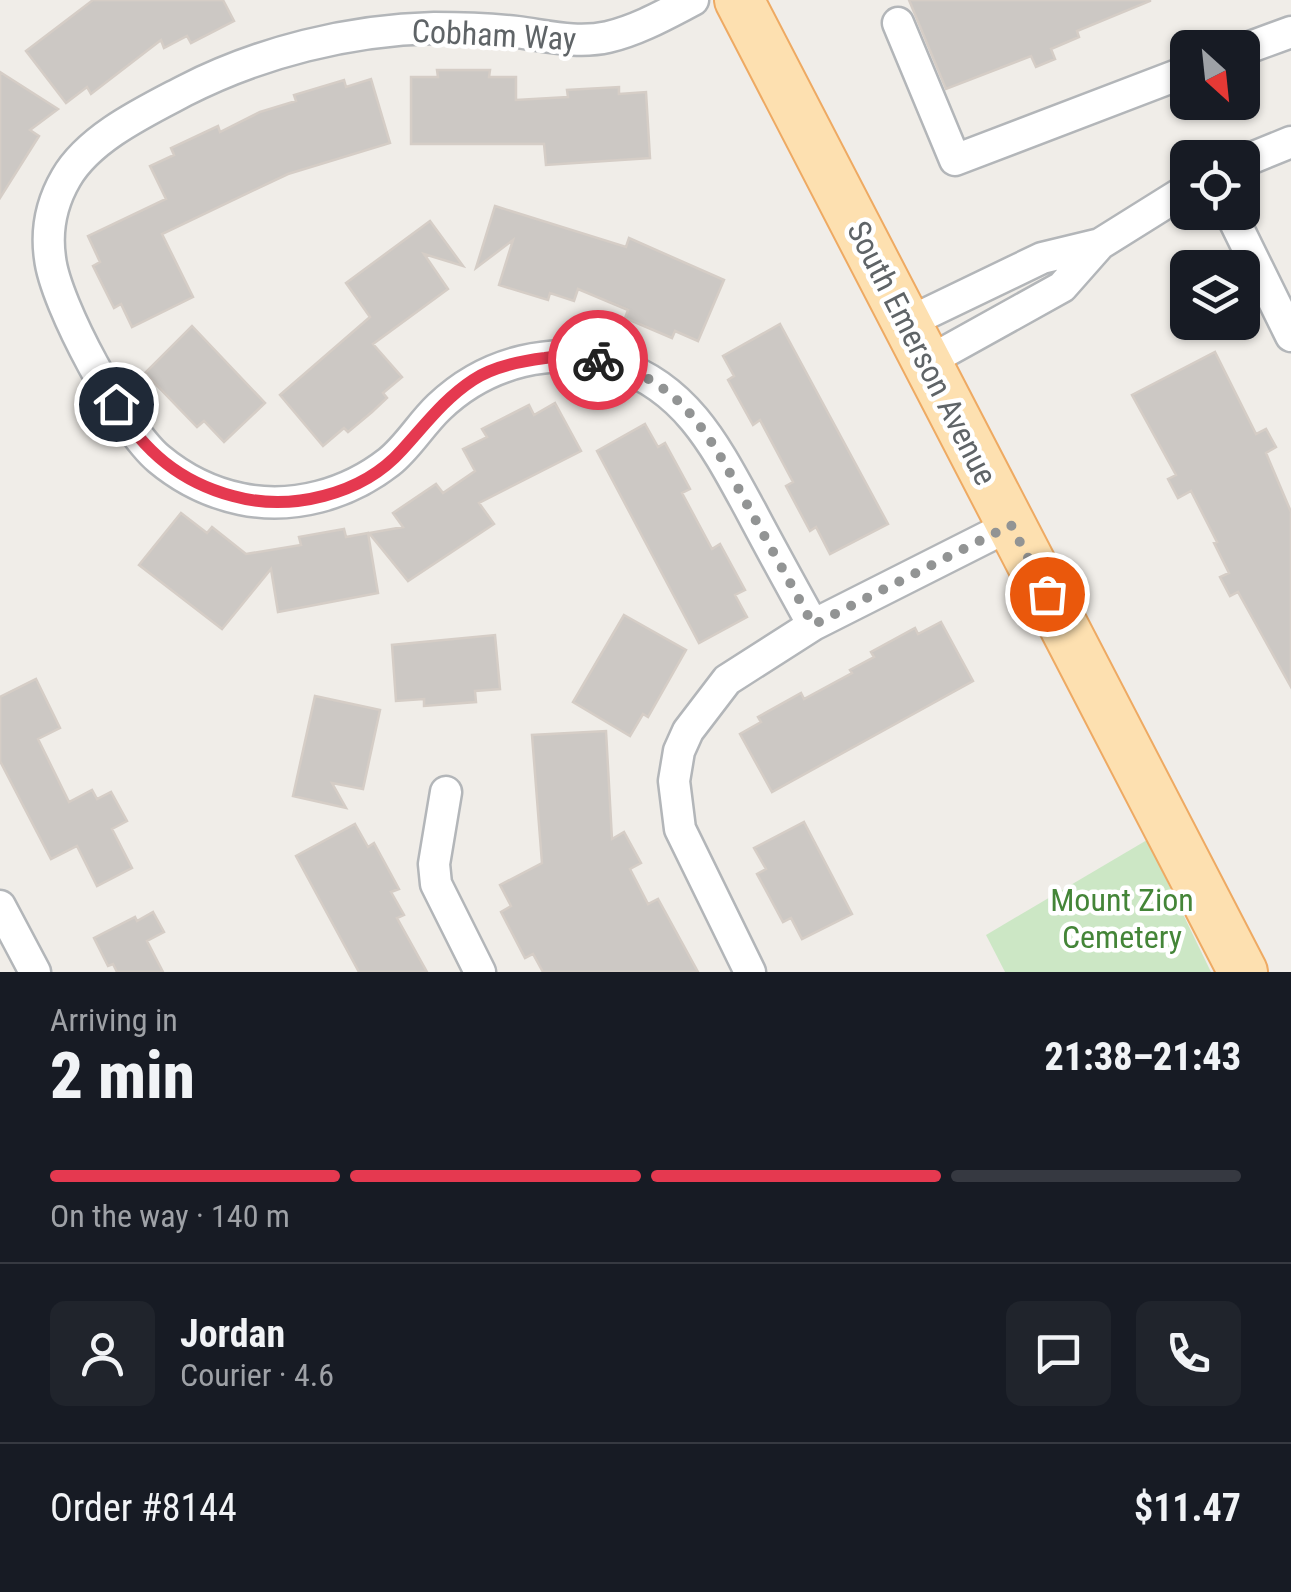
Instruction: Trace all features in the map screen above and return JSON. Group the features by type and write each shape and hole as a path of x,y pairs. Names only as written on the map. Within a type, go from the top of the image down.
{"main road":[{"name":"South Emerson Avenue","path":"740,0 1243,972"}],"street":[{"name":"Cobham Way","path":"693,0 644,25 605,38 572,41 496,30 410,29 311,44 256,60 178,94 105,138 68,174 51,214 50,261 62,300 131,429 180,475 221,494 261,502 287,502 332,494 356,484 393,459 440,406 472,380 532,358 592,358 613,363 658,384 696,418 717,449 813,625"},
{"path":"898,22 955,160 1170,78"},
{"path":"1260,43 1291,32"},
{"path":"1260,157 1289,148"},
{"path":"917,343 1062,288 1100,244 1170,200"},
{"path":"1239,230 1291,336"},
{"path":"917,343 1042,258 1100,244"},
{"path":"750,972 680,829 674,795 676,762 700,711 727,680 813,625 1011,525"},
{"path":"446,792 434,864 436,884 480,972"},
{"path":"0,906 35,972"}],"green space":[{"name":"Mount Zion Cemetery","path":"1147,840 1211,972 1005,972 986,935"}],"building":[{"path":"93,0 223,0 234,21 191,43 187,36 164,48 161,40 91,94 87,87 66,103 26,51"},
{"path":"909,0 1150,1 1077,31 1079,37 1051,49 1055,59 1036,67 1031,56 946,89"},
{"path":"437,70 490,70 489,77 516,77 516,100 568,97 567,90 619,87 619,94 646,92 650,158 546,165 544,144 411,144 411,77 438,77"},
{"path":"0,72 58,109 30,130 39,136 0,198"},
{"path":"371,79 390,143 288,174 162,234 193,297 132,327 121,304 114,308 93,266 100,262 88,236 166,199 150,166 174,155 171,148 218,126 220,132 260,112 296,101 294,95 344,80 346,87"},
{"path":"495,206 626,247 629,238 724,280 698,341 675,331 672,338 625,318 628,310 578,289 574,301 550,293 548,300 499,285 513,240 476,268"},
{"path":"430,221 463,266 424,254 448,289 373,344 402,377 383,393 387,398 372,412 323,446 280,395 370,317 346,283"},
{"path":"780,324 888,524 830,554 816,527 810,531 786,486 793,482 760,420 753,425 728,380 734,376 723,356"},
{"path":"192,326 265,403 224,442 204,421 197,427 145,373"},
{"path":"1215,352 1256,434 1266,429 1276,447 1266,453 1291,512 1291,687 1238,592 1230,596 1220,577 1229,573 1214,543 1217,542 1191,491 1178,498 1168,479 1176,475 1132,395"},
{"path":"555,403 581,451 479,503 494,524 408,581 369,533 403,527 393,513 436,484 443,493 475,471 463,449 487,437 482,429 529,405 534,415"},
{"path":"645,424 658,447 665,443 690,489 682,493 712,549 720,544 745,590 735,595 747,617 699,643 597,451"},
{"path":"181,513 207,533 212,527 246,554 301,545 299,537 344,529 346,537 368,533 378,593 278,612 271,569 222,629 139,565"},
{"path":"624,615 686,650 648,717 643,714 630,736 573,702"},
{"path":"941,622 973,681 772,792 740,734 761,722 758,717 801,693 804,699 852,673 850,670 874,657 871,652 915,628 918,634"},
{"path":"495,635 500,689 475,691 476,702 424,706 424,699 396,701 392,645"},
{"path":"36,679 60,728 38,739 69,802 92,790 97,799 111,792 127,821 112,829 132,868 97,886 77,846 51,859 0,761 0,697"},
{"path":"315,696 380,710 363,789 332,783 346,808 293,796"},
{"path":"606,731 612,839 624,832 641,863 630,869 648,904 658,899 698,972 543,972 533,954 525,958 501,912 511,906 500,885 542,863 532,735"},
{"path":"804,822 852,914 802,939 791,918 783,922 757,874 766,869 754,848"},
{"path":"355,824 368,847 374,843 399,889 391,892 404,915 397,918 427,972 359,972 296,856"},
{"path":"153,912 164,932 147,941 163,972 117,972 113,964 108,966 94,938"}],"way so far":[{"path":"598,360 658,384 696,418 717,449 813,625 1011,525 1047,594"}],"route":[{"path":"116,404 146,446 180,475 239,499 287,502 313,499 356,484 404,449 440,406 472,380 496,369 554,356 598,360"}]}
